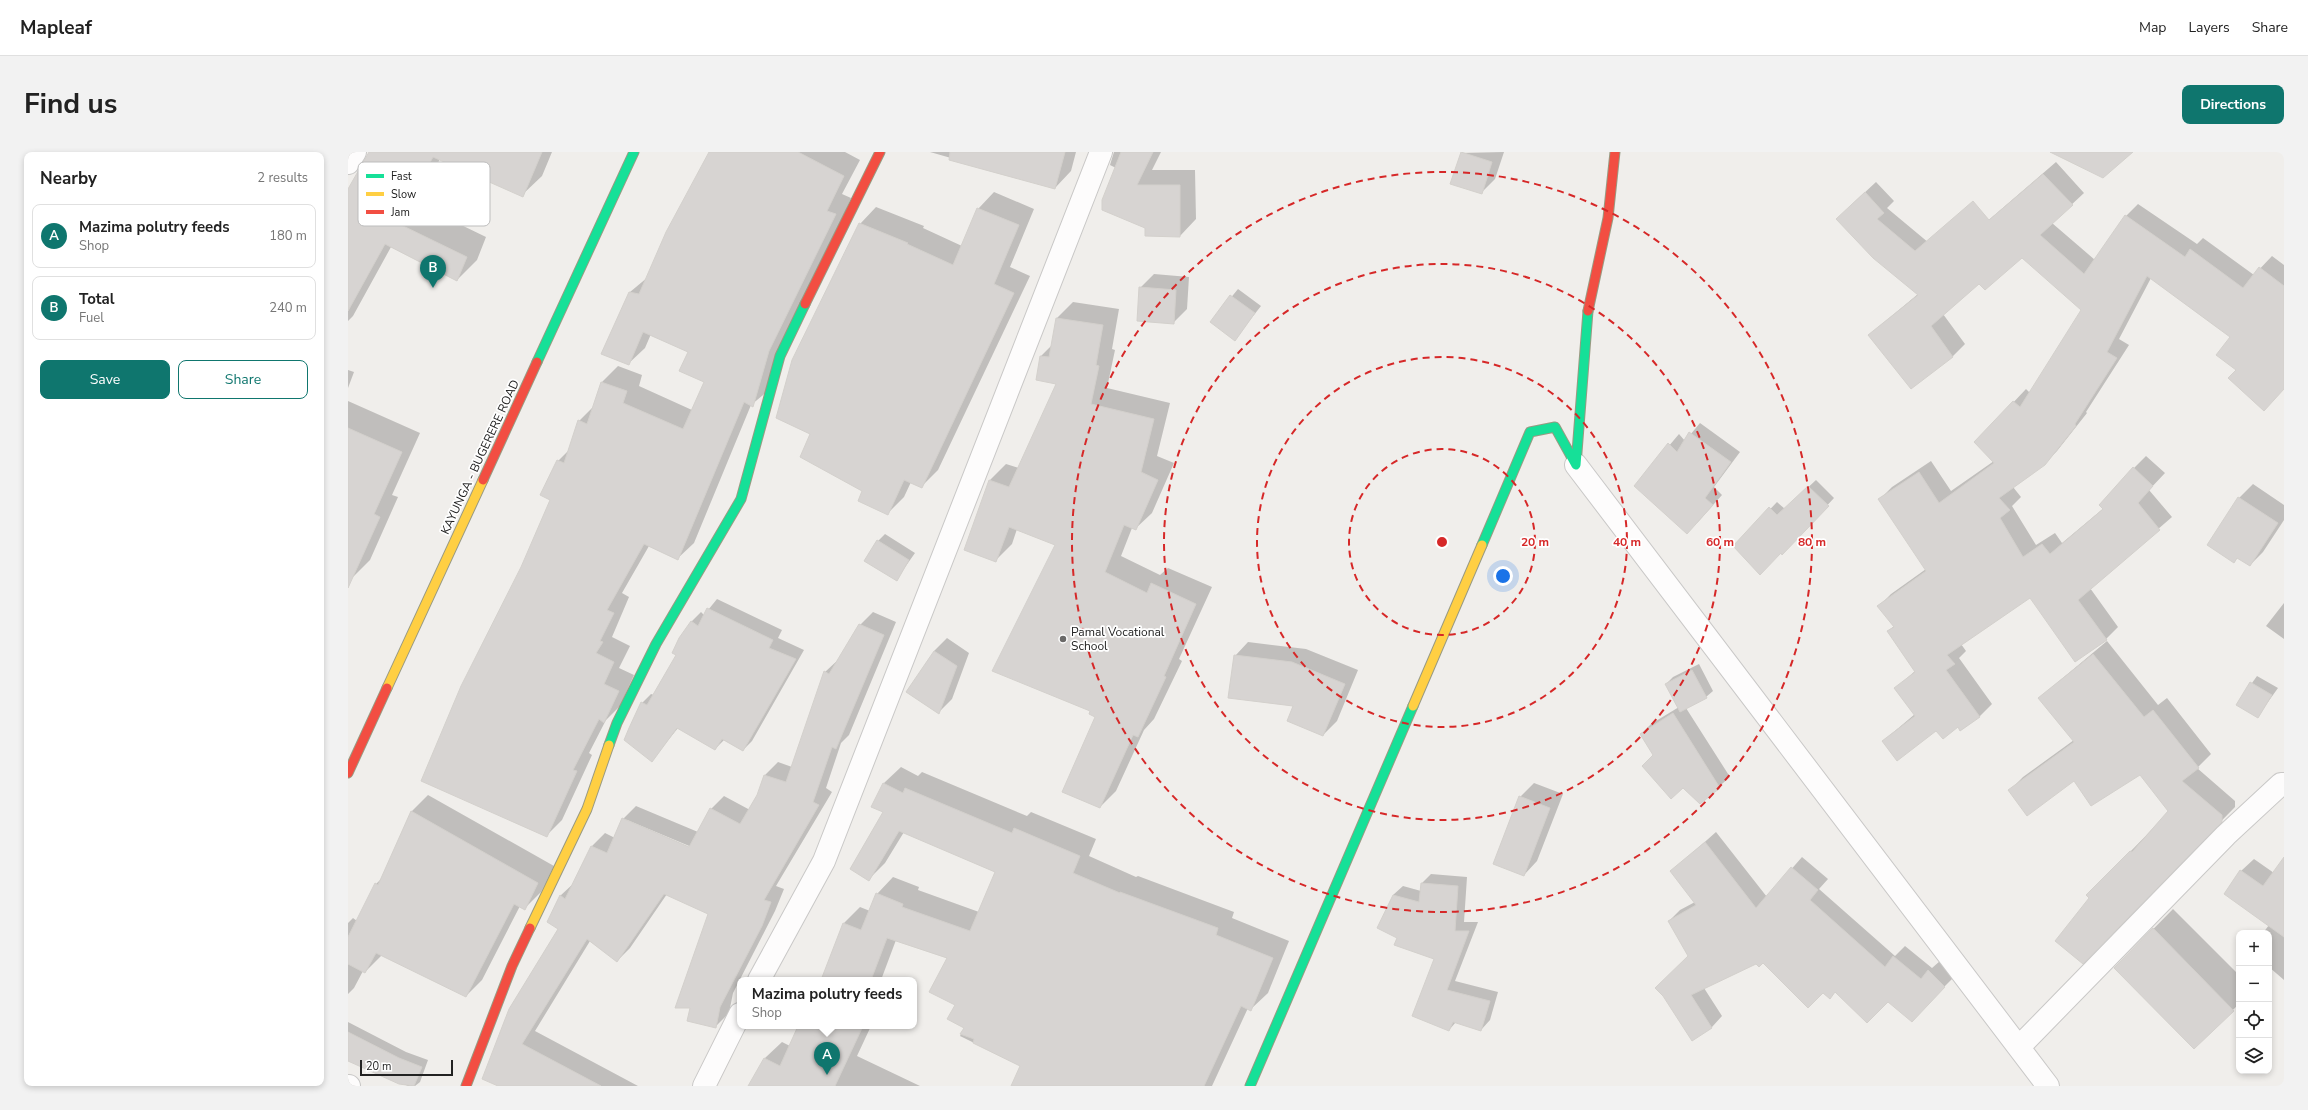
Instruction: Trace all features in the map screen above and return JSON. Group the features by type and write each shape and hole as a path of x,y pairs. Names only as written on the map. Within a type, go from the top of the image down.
{"street":[{"path":"348,163 355,152"},
{"name":"KAYUNGA - BUGERERE ROAD","path":"348,772 634,152"},
{"path":"466,1086 512,966 587,809 617,723 656,644 741,499 780,356 880,152"},
{"path":"761,977 824,860 1101,152"},
{"path":"1576,465 1586,323 1608,218 1615,152"},
{"path":"1250,1086 1530,432 1555,427 1576,465 2020,1046 2048,1086"},
{"path":"2020,1046 2226,835 2281,784 2284,784"},
{"path":"704,1086 737,1020"}],"building":[{"path":"369,152 542,152 523,197 490,182 490,162 444,162 433,157 430,162 363,162"},
{"path":"709,152 798,152 844,176 827,211 836,214 769,351 753,407 744,402 678,560 644,544 607,610 614,613 600,641 603,642 596,653 614,662 604,684 619,691 604,723 599,719 573,770 577,771 547,837 421,781 461,686 521,567 550,500 540,495 557,460 564,463 578,420 587,424 601,382 627,391 623,403 683,429 704,382 679,371 688,352 643,332 629,365 601,354 629,292 639,294 666,232"},
{"path":"950,152 1065,152 1055,189 949,160"},
{"path":"1121,152 1153,152 1137,185 1180,185 1180,237 1145,236 1145,228 1102,210 1102,200"},
{"path":"1461,152 1492,162 1482,194 1450,184"},
{"path":"2050,152 2133,152 2103,178"},
{"path":"358,171 358,226 403,226 467,257 457,281 385,244 348,311 348,189"},
{"path":"2043,174 2073,205 2040,235 2084,274 2125,215 2185,257 2190,249 2243,288 2259,267 2284,286 2284,389 2264,411 2228,378 2236,370 2216,355 2230,337 2147,276 2107,352 2117,358 2075,424 2076,426 2045,465 1999,498 2010,510 2000,518 2023,557 2042,544 2050,554 2103,509 2099,505 2133,467 2153,486 2138,503 2160,530 2078,600 2107,640 2075,662 2030,598 1947,655 1955,664 1946,670 1980,717 1960,731 1958,727 1943,739 1936,731 1897,761 1882,741 1915,716 1894,688 1915,672 1887,631 1894,627 1877,606 1926,571 1878,499 1919,472 1939,503 1994,463 1974,442 2013,401 2020,407 2081,310 2022,258 1985,290 1979,284 1931,326 1953,357 1911,389 1868,335 1918,295 1873,258 1836,219 1865,192 1884,213 1877,219 1915,251 1973,201 1989,220"},
{"path":"977,208 1019,225 994,284 1014,293 922,488 904,480 888,515 858,501 862,491 800,457 810,434 776,418 792,360 859,223 908,243 907,244 953,265"},
{"path":"1139,287 1176,290 1174,324 1137,321"},
{"path":"1230,295 1255,313 1235,341 1210,322"},
{"path":"1056,318 1103,325 1096,365 1099,366 1091,404 1154,419 1141,472 1158,480 1136,530 1124,525 1105,572 1147,593 1151,583 1196,604 1164,676 1166,677 1138,737 1133,735 1100,808 1062,792 1095,717 1089,714 1090,711 992,671 1055,545 1009,527 996,562 964,550 989,480 1009,487 1056,384 1036,380 1040,356 1049,357"},
{"path":"348,428 402,452 374,514 380,517 348,588"},
{"path":"1689,432 1731,462 1705,498 1713,505 1687,534 1634,486 1668,443 1677,452"},
{"path":"1808,486 1829,506 1782,555 1781,553 1760,575 1733,546 1769,507 1777,515"},
{"path":"2238,497 2278,523 2250,566 2237,558 2234,563 2207,545"},
{"path":"877,540 909,560 897,581 864,561"},
{"path":"707,608 773,640 769,648 796,659 743,751 722,739 715,750 677,728 652,762 624,740 641,702 647,705 676,655 672,653 679,638 691,621 698,626"},
{"path":"859,624 884,635 836,749 832,747 813,802 819,805 764,900 771,902 762,926 720,1007 716,1028 687,1021 690,1008 675,1008 708,914 664,894 617,962 587,939 522,1044 601,1086 498,1086 482,1079 509,1009 558,929 547,922 560,895 565,899 591,846 607,853 622,818 689,847 710,808 740,824 757,795 764,775 786,782 824,671 829,674"},
{"path":"934,651 957,666 939,714 906,692"},
{"path":"2093,654 2144,717 2153,710 2199,768 2182,781 2222,815 2222,822 2083,964 2055,941 2089,898 2086,895 2130,851 2132,852 2168,811 2140,775 2091,806 2074,781 2027,816 2008,790 2074,742 2038,698"},
{"path":"1234,655 1292,662 1345,684 1323,736 1287,721 1293,706 1228,698"},
{"path":"1692,670 1707,698 1680,712 1665,684"},
{"path":"2250,682 2272,695 2258,718 2236,705"},
{"path":"1673,713 1720,788 1700,804 1683,788 1671,799 1642,766 1653,755 1640,734"},
{"path":"883,783 903,793 905,788 1012,833 1014,828 1080,856 1073,873 1120,893 1218,928 1216,935 1273,958 1251,1011 1241,1006 1204,1086 1011,1086 1020,1066 973,1043 974,1039 960,1034 964,1028 947,1019 955,1005 929,992 947,958 887,938 872,977 822,977 843,923 861,930 876,893 903,904 902,907 970,931 995,872 899,831 869,881 850,869 883,812 871,807"},
{"path":"1519,796 1550,808 1524,876 1493,864"},
{"path":"411,811 538,883 525,910 514,904 466,997 376,953 365,973 348,964 348,937 375,883 378,885"},
{"path":"1705,842 1756,908 1791,867 1818,890 1810,900 1885,967 1893,956 1921,979 1928,970 1945,987 1912,1022 1888,1002 1867,1023 1835,992 1830,999 1823,993 1808,1008 1763,963 1759,967 1756,964 1691,995 1712,1028 1692,1041 1663,996 1655,988 1688,956 1668,921 1696,905 1670,871"},
{"path":"2284,857 2284,937 2224,894 2240,870 2263,886"},
{"path":"1421,883 1458,886 1455,931 1469,931 1447,990 1490,1001 1481,1031 1453,1022 1449,1031 1412,1016 1434,959 1394,945 1397,938 1377,928 1393,895 1419,902"},
{"path":"2153,928 2234,1011 2194,1049 2114,968"},
{"path":"797,1029 862,1029 835,1086 748,1086 764,1058 780,1066"},
{"path":"348,1032 399,1058 422,1067 414,1086 399,1084 348,1061"}],"traffic: fast":[{"path":"537,362 634,152"},
{"path":"609,745 617,723 656,644 741,499 780,356 805,304"},
{"path":"1482,545 1530,432 1555,427 1576,465 1588,311"},
{"path":"1250,1086 1413,706"}],"traffic: slow":[{"path":"387,688 483,480"},
{"path":"1413,706 1482,545"},
{"path":"530,928 587,809 609,745"}],"traffic: jam":[{"path":"805,304 880,152"},
{"path":"1588,311 1608,218 1615,152"},
{"path":"483,480 537,362"},
{"path":"348,773 387,688"},
{"path":"466,1086 512,966 530,928"}],"place":[{"name":"Total","path":"433,288"},
{"name":"Pamal Vocational School","path":"1063,639"},
{"name":"Mazima polutry feeds","path":"827,1075"}]}
